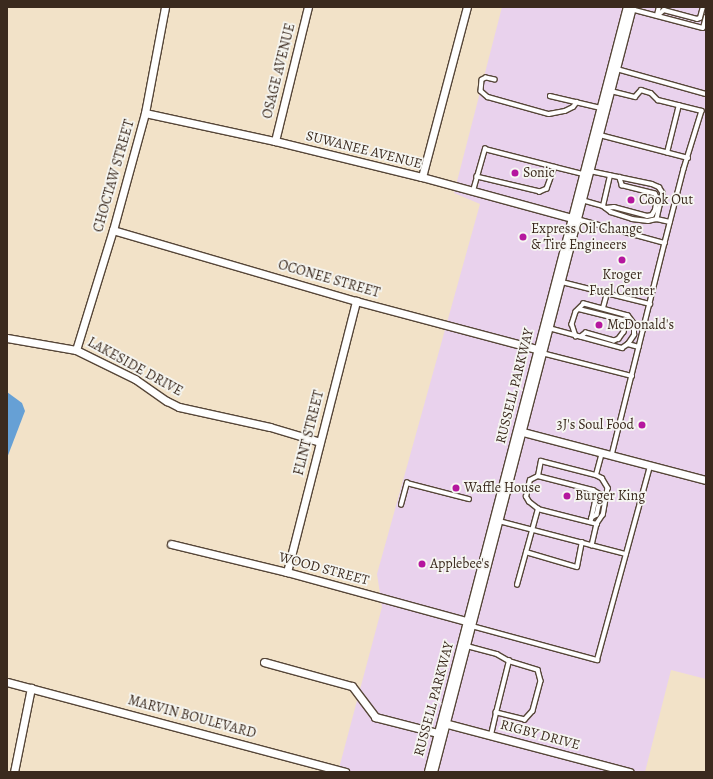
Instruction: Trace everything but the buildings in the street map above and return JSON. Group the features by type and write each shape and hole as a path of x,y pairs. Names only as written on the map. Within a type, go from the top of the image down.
{"main road":[{"name":"RUSSELL PARKWAY","path":"431,772 539,351 576,219 630,8"}],"street":[{"name":"CHOCTAW STREET","path":"76,350 113,230 145,113 165,7"},
{"name":"OSAGE AVENUE","path":"275,141 308,7"},
{"path":"422,177 467,7"},
{"name":"SUWANEE AVENUE","path":"145,113 275,141 422,177 576,219"},
{"name":"OCONEE STREET","path":"113,230 356,301 539,351"},
{"name":"FLINT STREET","path":"287,572 356,301"},
{"name":"LAKESIDE DRIVE","path":"7,338 76,350 135,378 167,401 179,407 270,427 320,442"},
{"path":"519,431 706,480"},
{"name":"WOOD STREET","path":"171,544 287,572 469,624"},
{"name":"RIGBY DRIVE","path":"264,662 352,686 375,717 491,735 630,772"},
{"name":"MARVIN BOULEVARD","path":"7,682 345,772"},
{"path":"14,772 32,688"}],"lane":[{"path":"657,16 659,7"},
{"path":"657,16 664,10 697,19 700,18 703,7"},
{"path":"630,8 703,28 706,17"},
{"path":"614,68 706,94"},
{"path":"495,80 486,78 482,80 481,91 488,97 549,114 565,111 573,107 577,102"},
{"path":"608,91 635,97 641,90 652,93 658,100 702,111 670,222 612,456"},
{"path":"550,96 604,108"},
{"path":"667,152 679,105"},
{"path":"597,134 688,158"},
{"path":"473,191 485,149 555,167 652,184 659,187 663,193 657,219"},
{"path":"477,177 540,192 547,189 555,167"},
{"path":"605,207 610,176"},
{"path":"580,199 605,207 614,207 647,216 652,215 655,210 657,198 655,194 622,186 618,177"},
{"path":"605,207 611,212 632,219 648,221 657,219 670,222"},
{"path":"576,219 665,243"},
{"path":"559,281 650,304"},
{"path":"603,308 607,293"},
{"path":"546,328 576,336 581,337 622,348 628,344 634,335 634,324 628,316 584,304 576,312 572,324 576,336"},
{"path":"579,309 623,320 625,326 624,332 619,339 614,341 586,333 581,337"},
{"path":"634,329 643,331"},
{"path":"628,344 639,346"},
{"path":"539,351 632,376"},
{"path":"596,475 602,453"},
{"path":"538,476 541,461 596,475 602,478 608,488 603,515 597,524 592,545"},
{"path":"469,624 597,660 650,466"},
{"path":"591,520 596,496 593,490 538,476 530,480 526,497 529,502 538,509 591,520 597,524"},
{"path":"401,505 407,483 469,499"},
{"path":"517,585 538,509"},
{"path":"496,520 626,554"},
{"path":"526,552 577,567 582,542"},
{"path":"464,646 497,654 509,661 538,670 541,681 533,711 525,720 496,713"},
{"path":"491,735 509,661"}],"shaded area":[{"path":"502,7 706,7 706,679 671,670 645,772 338,772 382,607 377,574 480,204 454,193"}],"water":[{"path":"7,392 22,403 25,411 7,458"}],"place":[{"name":"Sonic","path":"515,173"},
{"name":"Cook Out","path":"631,200"},
{"name":"Express Oil Change & Tire Engineers","path":"523,237"},
{"name":"Kroger Fuel Center","path":"622,260"},
{"name":"McDonald's","path":"599,325"},
{"name":"3J's Soul Food","path":"642,425"},
{"name":"Waffle House","path":"456,488"},
{"name":"Burger King","path":"567,496"},
{"name":"Applebee's","path":"422,564"}]}
